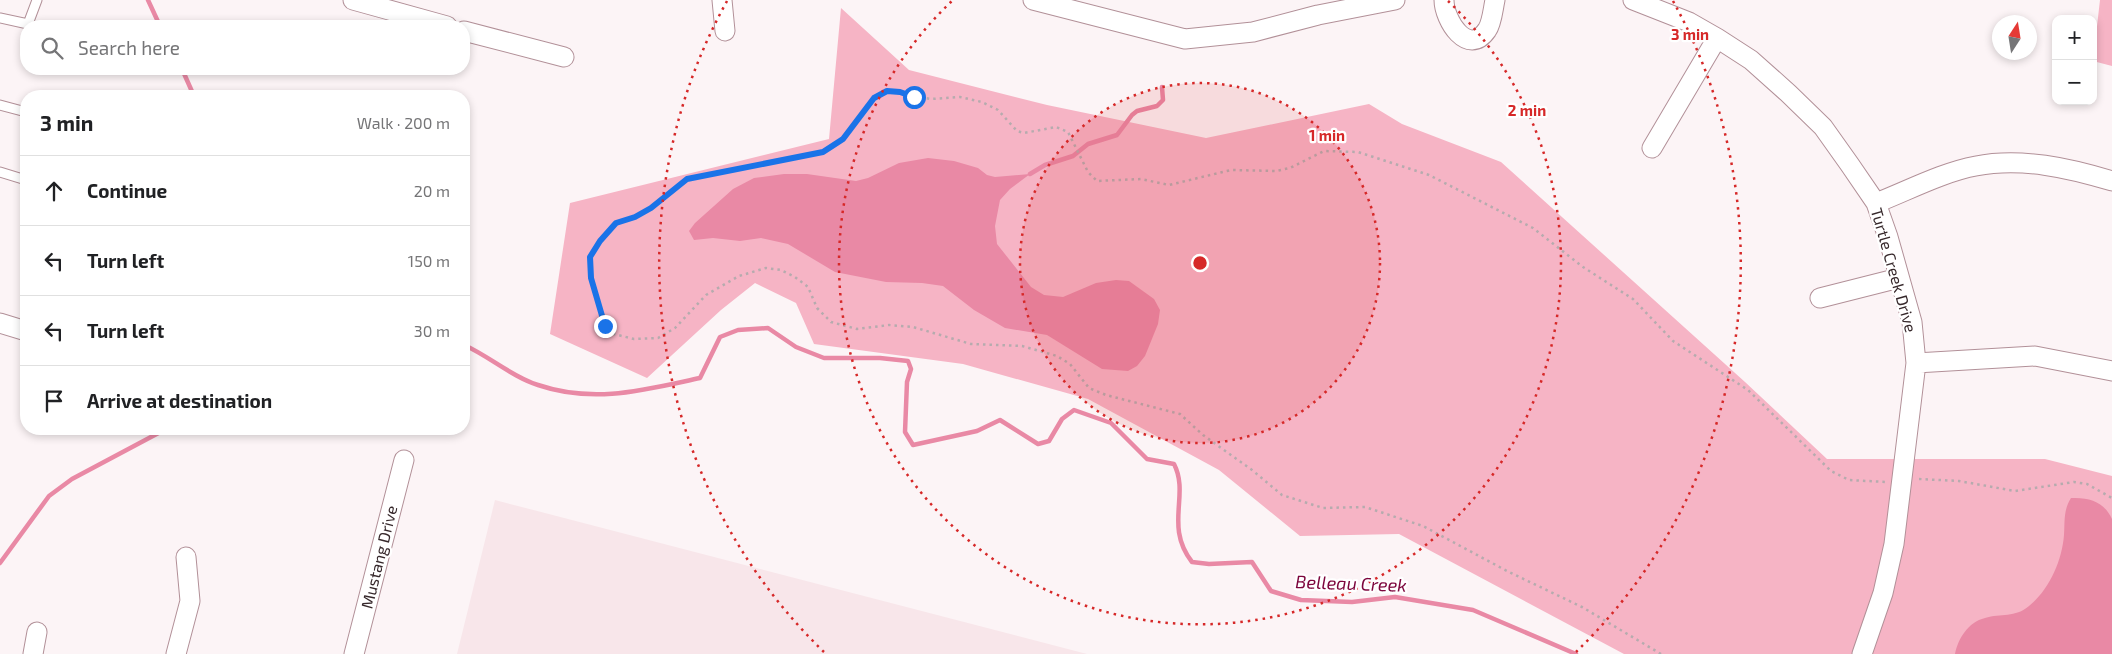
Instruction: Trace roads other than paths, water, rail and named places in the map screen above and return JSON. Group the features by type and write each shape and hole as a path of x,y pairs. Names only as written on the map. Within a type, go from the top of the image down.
{"street":[{"path":"353,0 425,20"},
{"path":"722,0 725,31"},
{"path":"1044,2 1185,40 1253,32 1395,0"},
{"path":"1444,0 1452,28 1458,34 1469,39 1480,37 1488,29 1494,0"},
{"name":"Turtle Creek Drive","path":"1633,0 1689,22 1751,60 1822,127 1876,203 1912,322 1916,363 1894,544 1883,593 1862,654"},
{"path":"470,33 564,57"},
{"path":"1652,148 1717,38"},
{"path":"1876,203 1975,166 2009,162 2043,165 2112,181"},
{"path":"1820,298 1899,278"},
{"path":"0,323 20,329"},
{"path":"1916,363 2035,356 2112,371"},
{"name":"Mustang Drive","path":"354,654 404,460"},
{"path":"176,654 190,601 186,557"},
{"path":"33,654 38,632"}],"lane":[{"path":"30,20 37,0"},
{"path":"0,18 20,22"},
{"path":"0,105 20,110"},
{"path":"0,172 20,178"}],"waterway":[{"path":"148,0 157,20"},
{"path":"185,75 191,90"},
{"path":"1030,174 1045,165 1073,156 1088,144 1117,135 1137,111 1157,106 1163,100 1162,87"},
{"name":"Belleau Creek","path":"470,348 528,381 559,391 579,394 619,393 700,378 720,337 738,330 768,328 796,347 824,358 880,358 908,361 911,369 907,382 905,432 913,445 977,431 1000,420 1038,444 1049,441 1062,419 1074,410 1111,423 1147,459 1174,464 1180,487 1178,523 1180,536 1184,549 1192,562 1209,564 1252,562 1271,591 1301,600 1352,602 1395,597 1473,610 1576,654"},
{"name":"Belleau Creek","path":"0,563 49,496 72,479 155,435"}]}
